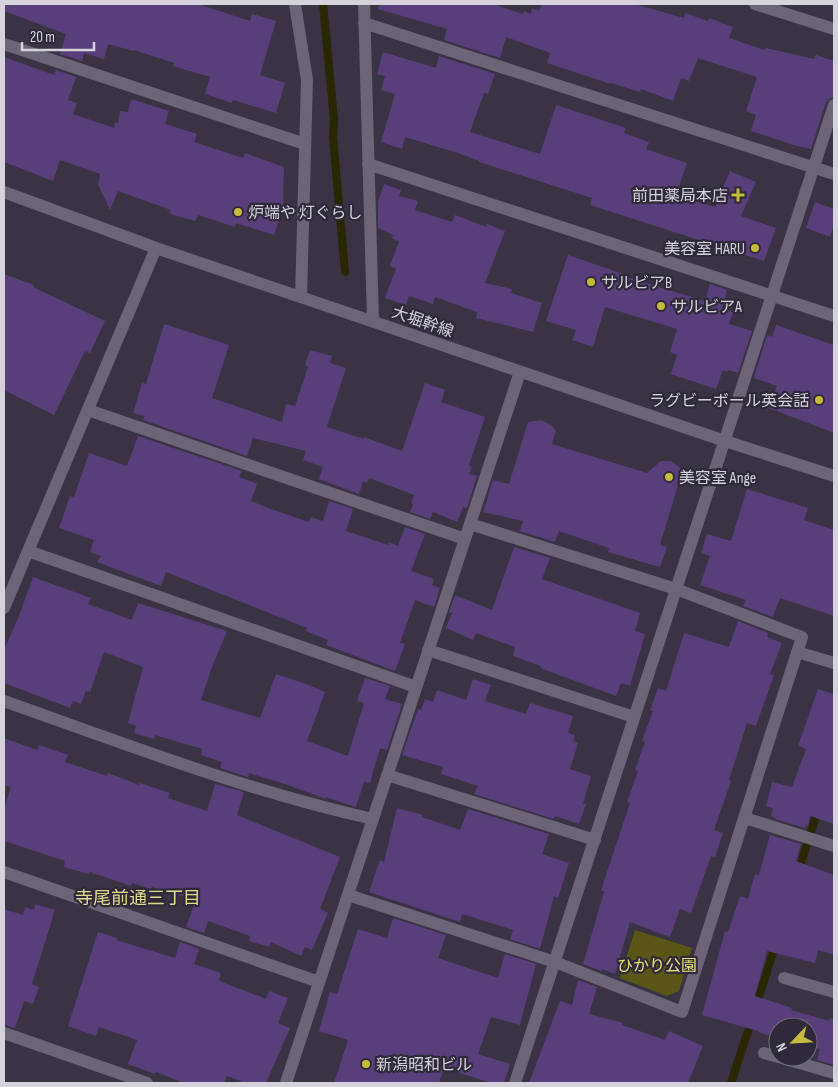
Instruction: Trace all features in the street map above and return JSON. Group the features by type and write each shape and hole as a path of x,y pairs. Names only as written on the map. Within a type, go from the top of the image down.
{"street":[{"path":"295,4 307,80 301,297"},
{"path":"364,4 373,321"},
{"path":"755,4 834,28"},
{"path":"364,23 834,174"},
{"path":"4,44 306,144"},
{"path":"515,1083 834,105"},
{"path":"368,164 834,316"},
{"name":"大堀幹線","path":"4,192 156,248 724,441 834,476"},
{"path":"4,608 156,248"},
{"path":"286,1083 520,372"},
{"path":"88,410 465,539"},
{"path":"348,896 555,962 682,1012 802,637 676,589 470,524"},
{"path":"28,551 416,687"},
{"path":"428,650 634,718"},
{"path":"797,652 834,663"},
{"path":"4,701 198,769 319,807 373,819"},
{"path":"387,775 595,840"},
{"path":"745,818 834,846"},
{"path":"4,872 319,982"},
{"path":"784,978 834,992"},
{"path":"4,1033 147,1083"},
{"path":"764,1053 768,1054"},
{"path":"813,1067 834,1073"}],"green space":[{"name":"ひかり公園","path":"635,930 692,948 679,991 667,996 620,978"}],"building":[{"path":"4,4 198,4 250,21 252,14 276,21 260,75 285,83 276,113 233,100 232,103 205,94 210,77 173,66 174,63 134,50 108,44 104,59 84,53 82,61 60,54 66,34 4,11"},
{"path":"379,4 492,4 523,14 524,11 531,14 532,8 539,11 542,4 634,4 684,18 685,13 708,21 709,18 733,27 729,38 765,50 766,48 814,59 816,55 834,61 834,97 826,102 811,149 751,131 756,115 746,111 757,77 698,58 689,81 681,78 673,101 641,89 640,92 611,84 547,63 550,53 506,37 500,58 444,40 447,29 378,9"},
{"path":"383,52 436,68 439,56 495,74 488,94 484,93 470,132 540,154 556,105 626,128 624,133 649,142 646,149 687,163 676,195 715,207 730,171 756,182 741,216 776,228 764,261 590,205 592,198 479,162 461,154 405,137 402,149 381,142 395,94 381,90 385,76 377,74"},
{"path":"4,57 54,75 56,70 76,77 68,100 77,103 73,114 114,128 115,122 118,123 120,111 128,112 131,99 169,111 165,124 197,134 194,142 243,158 245,153 284,167 283,208 274,235 236,223 235,227 198,215 195,221 170,214 171,210 118,191 110,210 98,185 100,174 60,160 53,181 4,162"},
{"path":"384,184 401,190 399,196 418,201 415,210 452,222 455,215 486,227 487,224 505,231 485,283 512,289 511,293 542,303 533,332 476,318 477,312 435,297 433,304 409,296 406,305 385,298 396,269 390,266 399,241 392,239 393,235 378,228 378,202"},
{"path":"815,202 834,209 834,225 830,237 806,228"},
{"path":"568,255 626,275 626,277 705,301 710,284 727,290 722,309 733,312 729,324 752,331 738,373 723,370 716,389 671,374 677,355 670,352 677,329 605,307 593,347 572,340 576,330 546,321"},
{"path":"4,274 34,285 33,287 105,321 90,353 85,351 54,415 4,390"},
{"path":"164,324 229,345 212,398 282,422 286,404 295,406 308,367 305,365 310,350 332,356 330,363 346,368 327,427 364,439 364,437 402,451 425,383 445,390 441,402 485,417 469,465 472,467 469,474 477,476 467,508 463,507 457,522 433,512 430,519 410,512 414,495 369,478 367,483 363,481 359,494 319,479 323,467 303,460 306,451 253,438 247,456 143,420 145,416 133,413 142,383 146,384"},
{"path":"776,325 834,345 834,433 769,408 777,386 754,378 767,335 772,337"},
{"path":"541,420 551,425 556,431 552,444 647,473 661,461 671,461 680,468 681,475 660,545 667,547 660,567 608,552 609,548 559,531 555,542 520,531 523,521 483,512 493,480 509,484 528,422"},
{"path":"138,436 242,471 239,477 257,484 251,501 309,522 311,517 323,521 329,501 353,509 346,531 388,545 389,542 398,546 405,527 425,534 411,571 434,579 432,585 440,588 434,607 415,600 400,643 405,644 395,671 326,645 328,640 306,631 307,628 166,572 161,586 97,562 101,556 90,552 94,540 59,528 70,496 74,497 89,453 127,466"},
{"path":"747,489 808,508 804,520 834,530 834,616 780,598 773,617 743,606 746,600 700,585 710,556 701,553 707,534 731,541"},
{"path":"514,547 550,558 542,579 640,613 635,631 645,634 630,686 621,683 616,696 513,656 515,647 476,633 473,640 446,628 452,613 449,612 455,595 492,610"},
{"path":"33,577 91,598 88,604 132,620 138,603 227,631 201,700 260,718 276,674 306,684 325,692 307,741 348,756 364,703 357,701 365,678 390,686 385,699 402,704 387,750 380,748 370,783 364,782 356,807 249,773 248,777 220,768 222,762 201,755 202,749 155,735 154,739 134,733 136,726 128,723 143,667 104,652 90,692 86,691 81,704 73,701 70,708 4,683 4,650"},
{"path":"738,621 768,633 767,637 782,643 770,674 774,675 756,726 747,723 729,780 731,781 714,830 723,833 715,857 711,856 691,913 680,909 670,937 630,922 615,974 583,964 604,892 601,890 630,803 627,802 638,771 635,770 645,742 642,741 653,711 650,710 658,688 666,691 684,633 729,647"},
{"path":"473,679 491,685 485,701 526,714 530,703 573,716 568,733 575,735 573,741 578,743 570,769 591,776 583,804 586,804 579,824 555,816 554,819 474,794 478,786 441,774 443,767 402,755 418,709 421,710 425,699 433,702 437,690 466,700"},
{"path":"818,689 834,694 834,824 810,816 808,826 806,825 805,828 775,819 771,816 773,808 766,806 772,782 792,787 806,749 798,746"},
{"path":"4,738 37,750 39,745 68,755 65,762 107,776 108,773 139,785 140,783 170,793 168,798 207,811 215,784 244,792 237,815 340,857 320,909 328,913 312,950 305,947 301,956 271,942 269,947 249,941 250,936 208,921 204,933 186,927 196,900 152,887 151,889 132,883 131,886 90,872 89,874 64,867 65,861 4,841 4,809 11,787 4,785"},
{"path":"397,808 423,815 422,817 460,830 468,809 549,834 542,854 569,863 558,898 554,896 540,949 510,939 513,930 462,914 460,922 369,892 380,860 384,862"},
{"path":"770,835 801,844 796,861 834,875 834,955 818,950 815,963 767,951 755,996 815,1017 768,1017 768,1035 702,1015 725,931 728,932 740,896 748,899 755,874 759,875"},
{"path":"35,904 55,910 32,984 39,987 33,1004 24,1001 15,1028 4,1025 4,909 23,915 25,907 34,910"},
{"path":"393,918 446,935 438,958 498,978 505,954 536,964 520,1025 491,1017 478,1054 510,1064 504,1083 491,1083 444,1068 439,1083 334,1083 348,1040 319,1031 330,992 337,994 358,929 387,938"},
{"path":"98,932 117,938 116,940 175,958 180,942 199,949 194,964 221,973 219,980 222,982 266,999 269,991 288,998 278,1023 290,1028 266,1083 246,1083 227,1076 224,1083 184,1083 128,1064 137,1040 99,1027 96,1036 68,1026"},
{"path":"578,980 597,987 589,1014 623,1023 622,1025 665,1040 669,1031 703,1046 688,1083 529,1083 560,1001 572,1005"},
{"path":"818,1018 829,1021 830,1018 834,1019 834,1065 818,1060 820,1049 818,1048"}],"waterway":[{"path":"323,4 334,119 333,137 345,272"},
{"path":"798,873 818,810"},
{"path":"756,1006 776,943"},
{"path":"731,1083 752,1019"}],"place":[{"name":"前田薬局本店","path":"738,195"},
{"name":"炉端や 灯ぐらし","path":"238,212"},
{"name":"美容室 HARU","path":"755,248"},
{"name":"サルビアB","path":"591,282"},
{"name":"サルビアA","path":"661,306"},
{"name":"ラグビーボール英会話","path":"819,400"},
{"name":"美容室 Ange","path":"669,477"},
{"name":"新潟昭和ビル","path":"366,1064"}],"district":[{"name":"寺尾前通三丁目","path":"138,898"}]}
